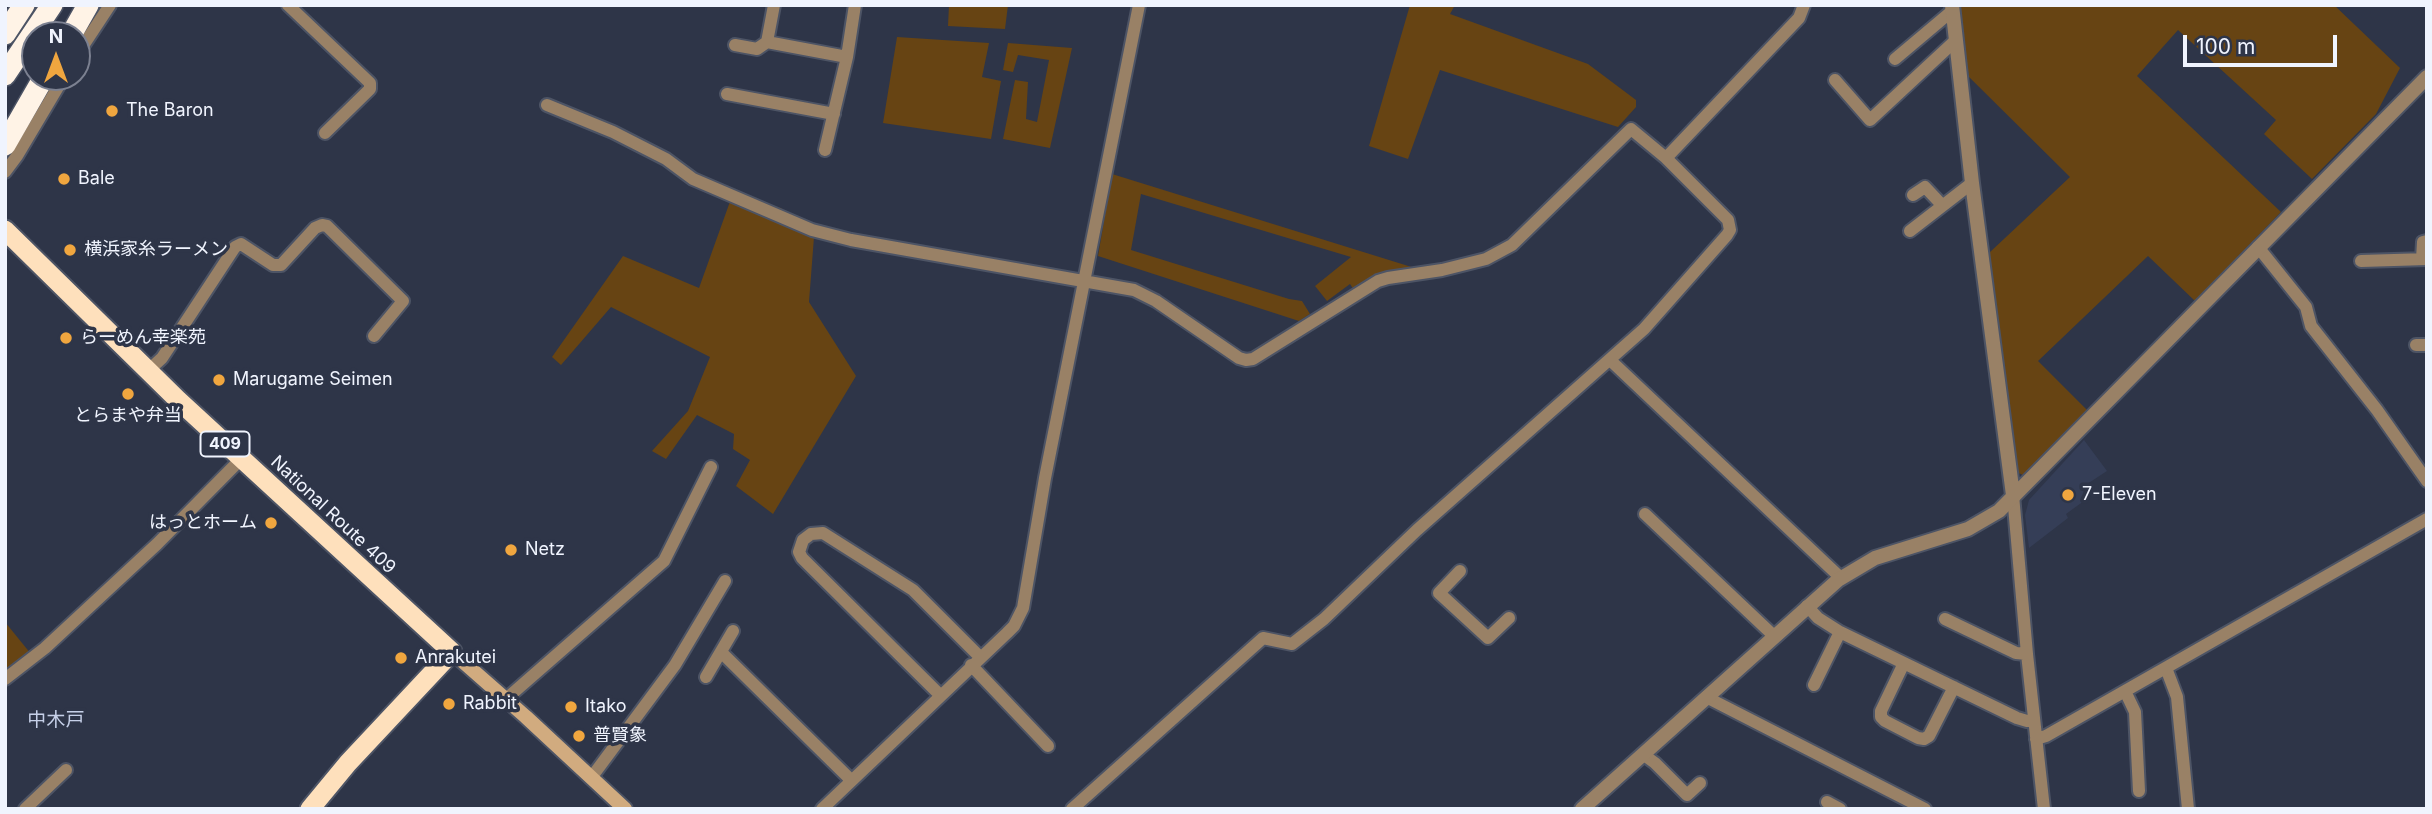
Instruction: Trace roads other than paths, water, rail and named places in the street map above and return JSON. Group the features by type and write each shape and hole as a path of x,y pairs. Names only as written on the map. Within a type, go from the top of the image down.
{"highway":[{"path":"5,34 24,5"},
{"path":"5,75 52,5"},
{"path":"79,21 88,5"},
{"path":"5,145 36,91"},
{"name":"National Route 409","path":"5,230 241,459 452,652"},
{"path":"310,809 348,763 452,652"}],"main road":[{"path":"452,652 625,809"}],"street":[{"path":"91,34 110,5"},
{"path":"288,5 370,83 370,89 325,132"},
{"path":"767,43 774,5"},
{"path":"825,150 847,57 855,5"},
{"path":"822,809 1014,626 1023,608 1045,478 1139,5"},
{"path":"1666,158 1799,18 1804,5"},
{"path":"1952,8 2013,495 2044,809"},
{"path":"1895,59 1952,8"},
{"path":"1835,80 1870,120 1955,41"},
{"path":"735,45 757,49 767,43 847,57"},
{"path":"1582,809 1841,578 1875,558 1968,529 1992,516 2427,76"},
{"path":"5,172 56,91"},
{"path":"727,94 834,114"},
{"path":"547,105 613,132 666,159 693,179 812,230 852,240 1133,290 1156,301 1238,358 1253,359 1378,281 1442,271 1486,259 1512,245 1631,129 1666,158 1728,220 1730,230 1644,329 1417,530 1324,619 1292,644 1263,638 1072,809"},
{"path":"1910,231 1972,183"},
{"path":"1913,195 1925,187 1942,205"},
{"path":"149,370 162,358 235,247 241,244 273,265 281,265 315,228 322,225 327,226 403,301 374,336"},
{"path":"2361,261 2424,259 2423,242 2427,241"},
{"path":"2258,247 2306,307 2311,326 2427,481"},
{"path":"1610,360 1841,578"},
{"path":"5,679 45,648 157,544 241,459"},
{"path":"506,699 664,561 711,467"},
{"path":"1645,514 1773,636"},
{"path":"2036,739 2046,736 2427,519"},
{"path":"940,695 802,558 800,547 803,540 811,534 823,533 913,590 1048,746"},
{"path":"1460,571 1439,593 1488,638 1509,618"},
{"path":"591,778 675,664 725,581"},
{"path":"1807,606 1818,618 1840,632 2017,718 2034,720"},
{"path":"1945,619 2016,653 2027,654"},
{"path":"706,677 733,631"},
{"path":"1814,685 1840,632"},
{"path":"721,652 851,780"},
{"path":"1904,663 1881,711 1881,717 1885,722 1918,738 1929,736 1954,687"},
{"path":"2165,668 2178,697 2188,809"},
{"path":"2125,691 2135,712 2139,791"},
{"path":"1706,697 1924,809"},
{"path":"1644,755 1687,795 1700,783"},
{"path":"25,809 66,770"},
{"path":"1827,802 1840,809"}],"place":[{"name":"The Baron","path":"112,111"},
{"name":"Bale","path":"64,179"},
{"name":"横浜家糸ラーメン","path":"70,250"},
{"name":"らーめん幸楽苑","path":"66,338"},
{"name":"Marugame Seimen","path":"219,380"},
{"name":"とらまや弁当","path":"128,394"},
{"name":"7-Eleven","path":"2068,495"},
{"name":"はっとホーム","path":"271,523"},
{"name":"Netz","path":"511,550"},
{"name":"Anrakutei","path":"401,658"},
{"name":"Rabbit","path":"449,704"},
{"name":"Itako","path":"571,707"},
{"name":"普賢象","path":"579,736"}],"district":[{"name":"中木戸","path":"56,720"}]}
